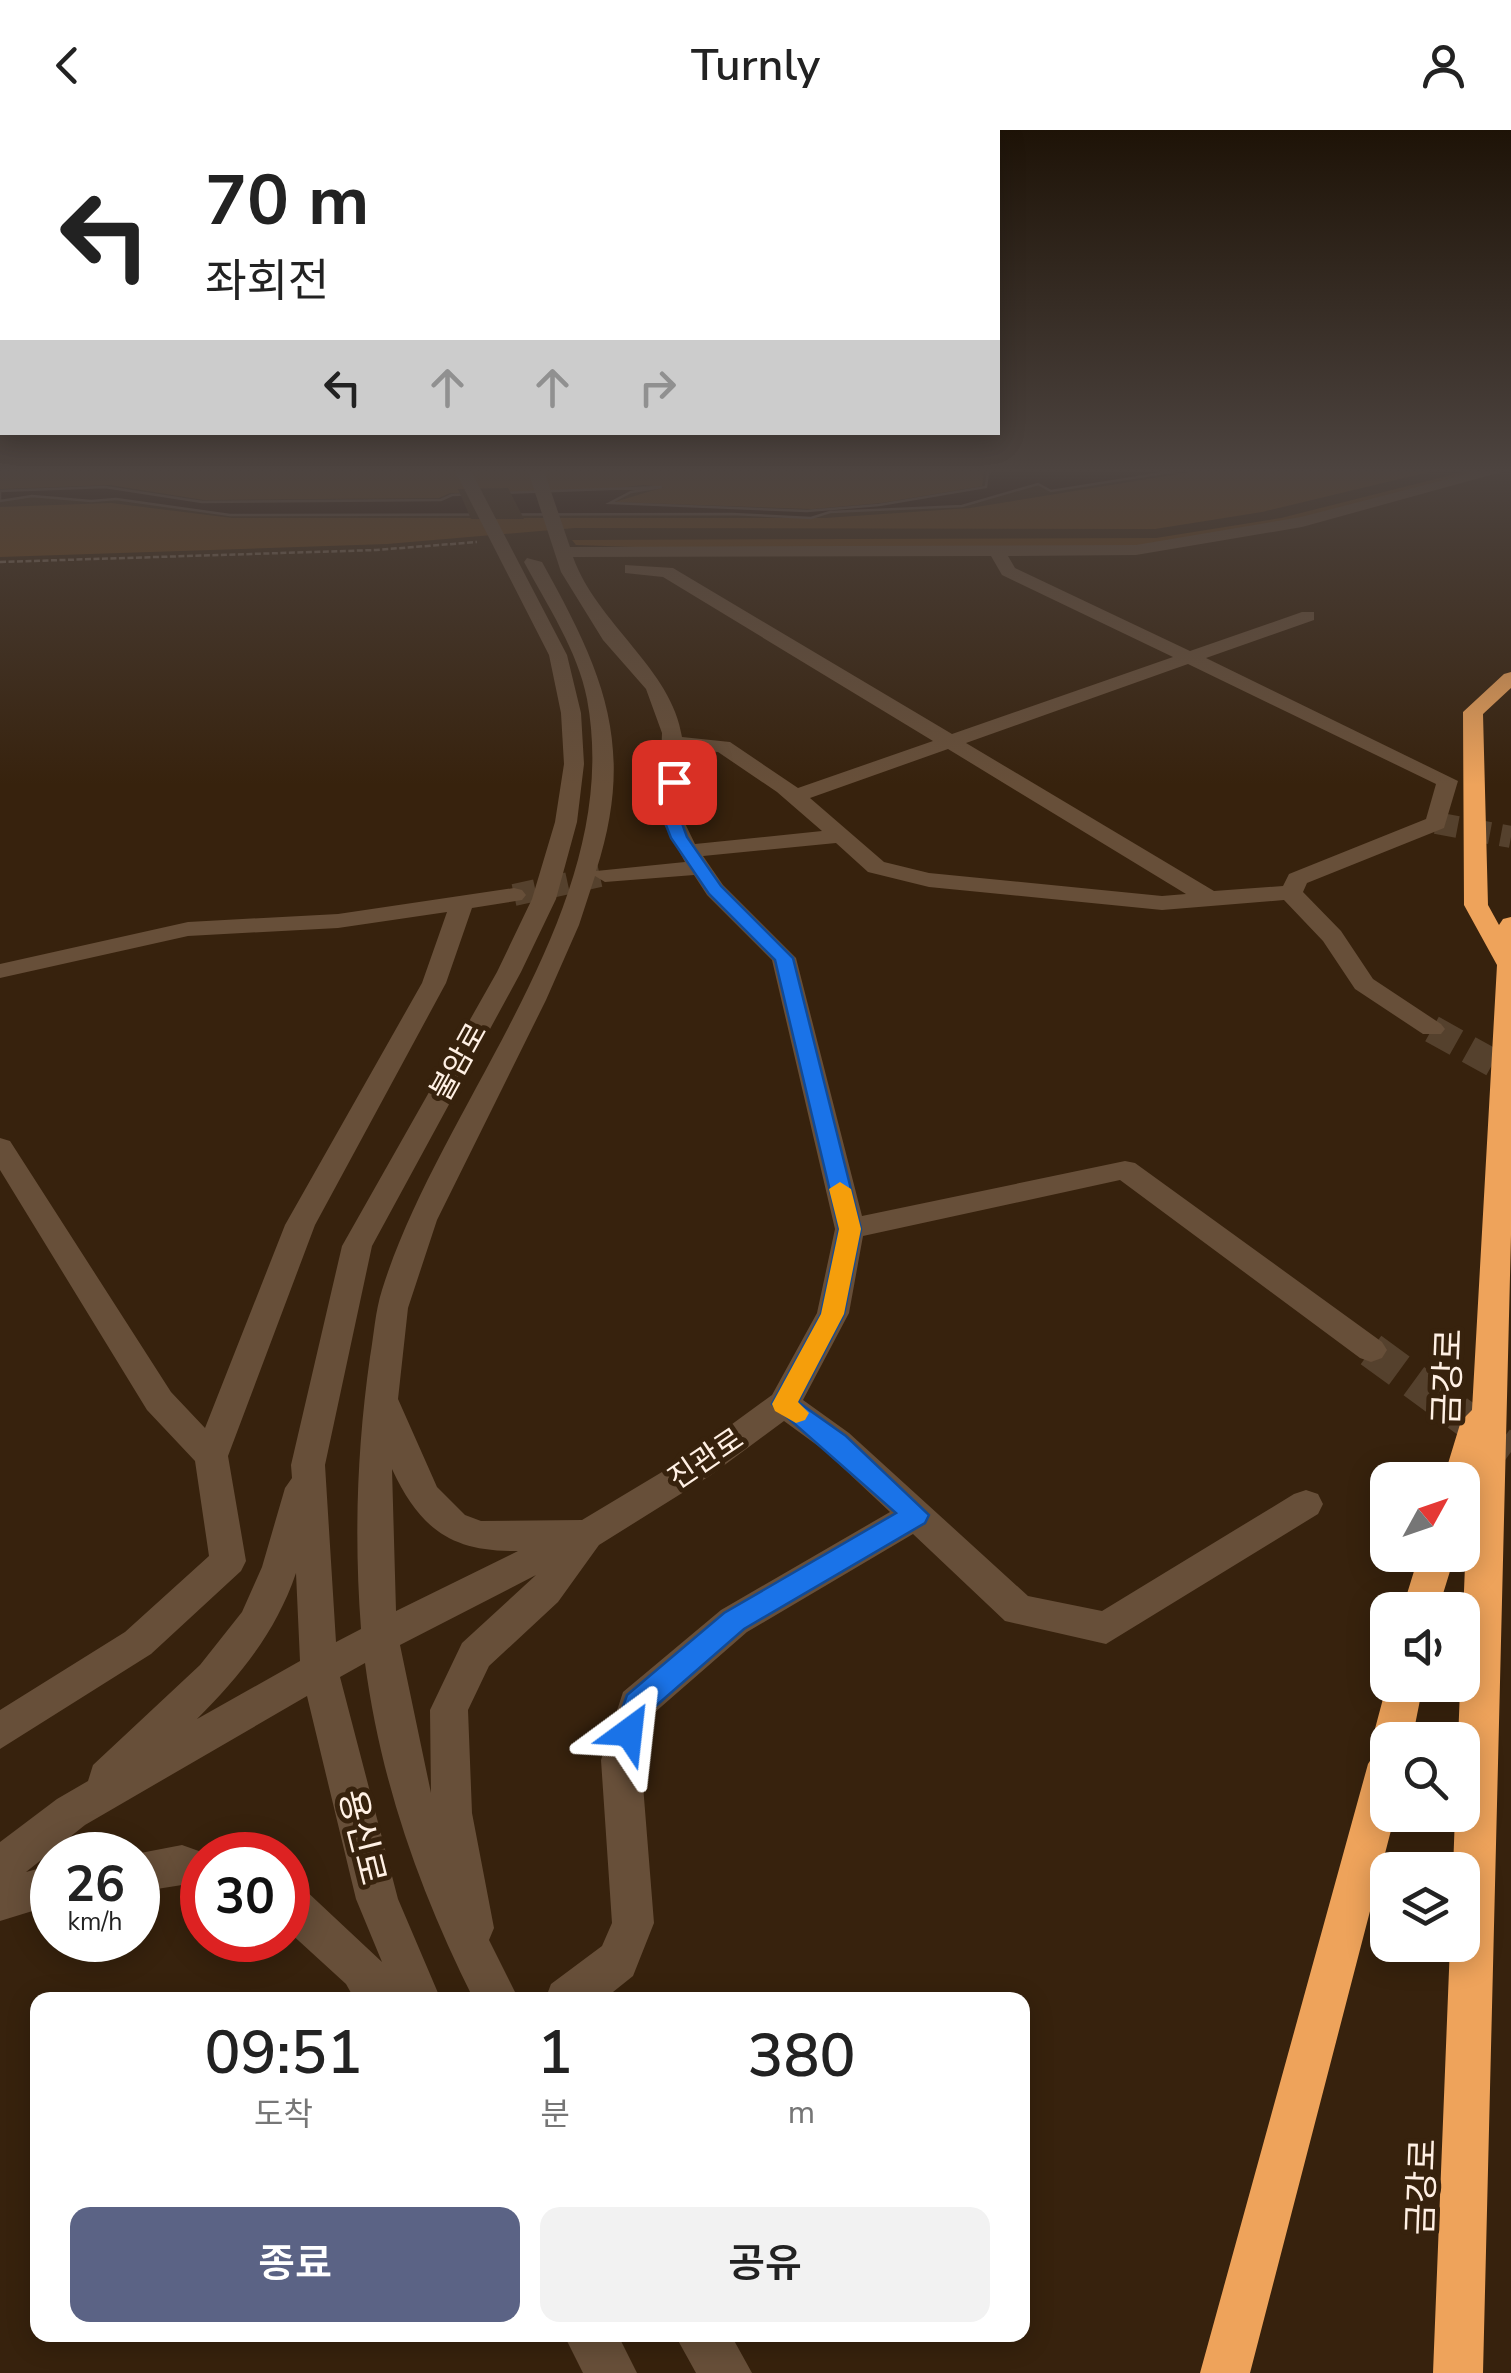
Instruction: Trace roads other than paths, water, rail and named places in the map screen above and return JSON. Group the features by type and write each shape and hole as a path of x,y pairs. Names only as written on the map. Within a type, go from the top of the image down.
{"highway":[{"path":"1510,966 1476,905 1472,770 1474,712 1511,678"},
{"name":"금강로","path":"1458,2373 1490,1385 1511,924"},
{"path":"1466,1462 1490,1385"},
{"path":"1225,2373 1370,1831"}],"street":[{"name":"불암로","path":"320,1669 308,1465 357,1246 509,972 544,899 566,822 574,764 571,712 558,655 517,576"},
{"name":"불암로","path":"494,1992 444,1892 396,1738 378,1638 372,1461 396,1292 416,1236 559,947 601,810 601,721 582,656 540,576"},
{"name":"진관로","path":"0,1867 72,1812 320,1669 588,1534 699,1466 784,1404 832,1314 850,1229 784,958 715,890 670,815 672,744 655,688 610,636 576,576"},
{"path":"674,576 1210,898"},
{"path":"1018,576 1447,781 1436,823 1297,879 1291,893"},
{"path":"796,796 1308,616"},
{"path":"672,744 724,746 796,796 876,867 929,880 1162,902 1291,893 1332,936 1364,984 1432,1029"},
{"path":"605,875 841,836"},
{"path":"0,971 188,929 338,921 514,895"},
{"path":"0,1731 138,1643 228,1561 210,1456 300,1224 434,984 461,905"},
{"path":"0,1147 159,1401 210,1456"},
{"path":"850,1229 1125,1170 1372,1350"},
{"path":"380,1396 407,1463 434,1512 471,1534 588,1534"},
{"path":"784,1404 836,1442 1018,1610 1106,1628 1306,1504"},
{"path":"72,1812 202,1688 246,1638 276,1580 308,1465"},
{"path":"577,1992 618,1961 633,1922 621,1760 638,1704 734,1621 916,1515"},
{"path":"479,1963 452,1813 449,1710 475,1655 545,1591 588,1534"},
{"name":"용신로","path":"320,1669 377,1899 416,1992"},
{"path":"0,1900 30,1891"},
{"path":"310,1924 361,1969 375,1992"},
{"path":"592,2342 612,2373"},
{"path":"705,2342 728,2373"}],"tunnel":[{"path":"1436,823 1511,837"},
{"path":"514,895 605,875"},
{"path":"1432,1029 1511,1073"},
{"path":"1371,1350 1511,1452"}]}
